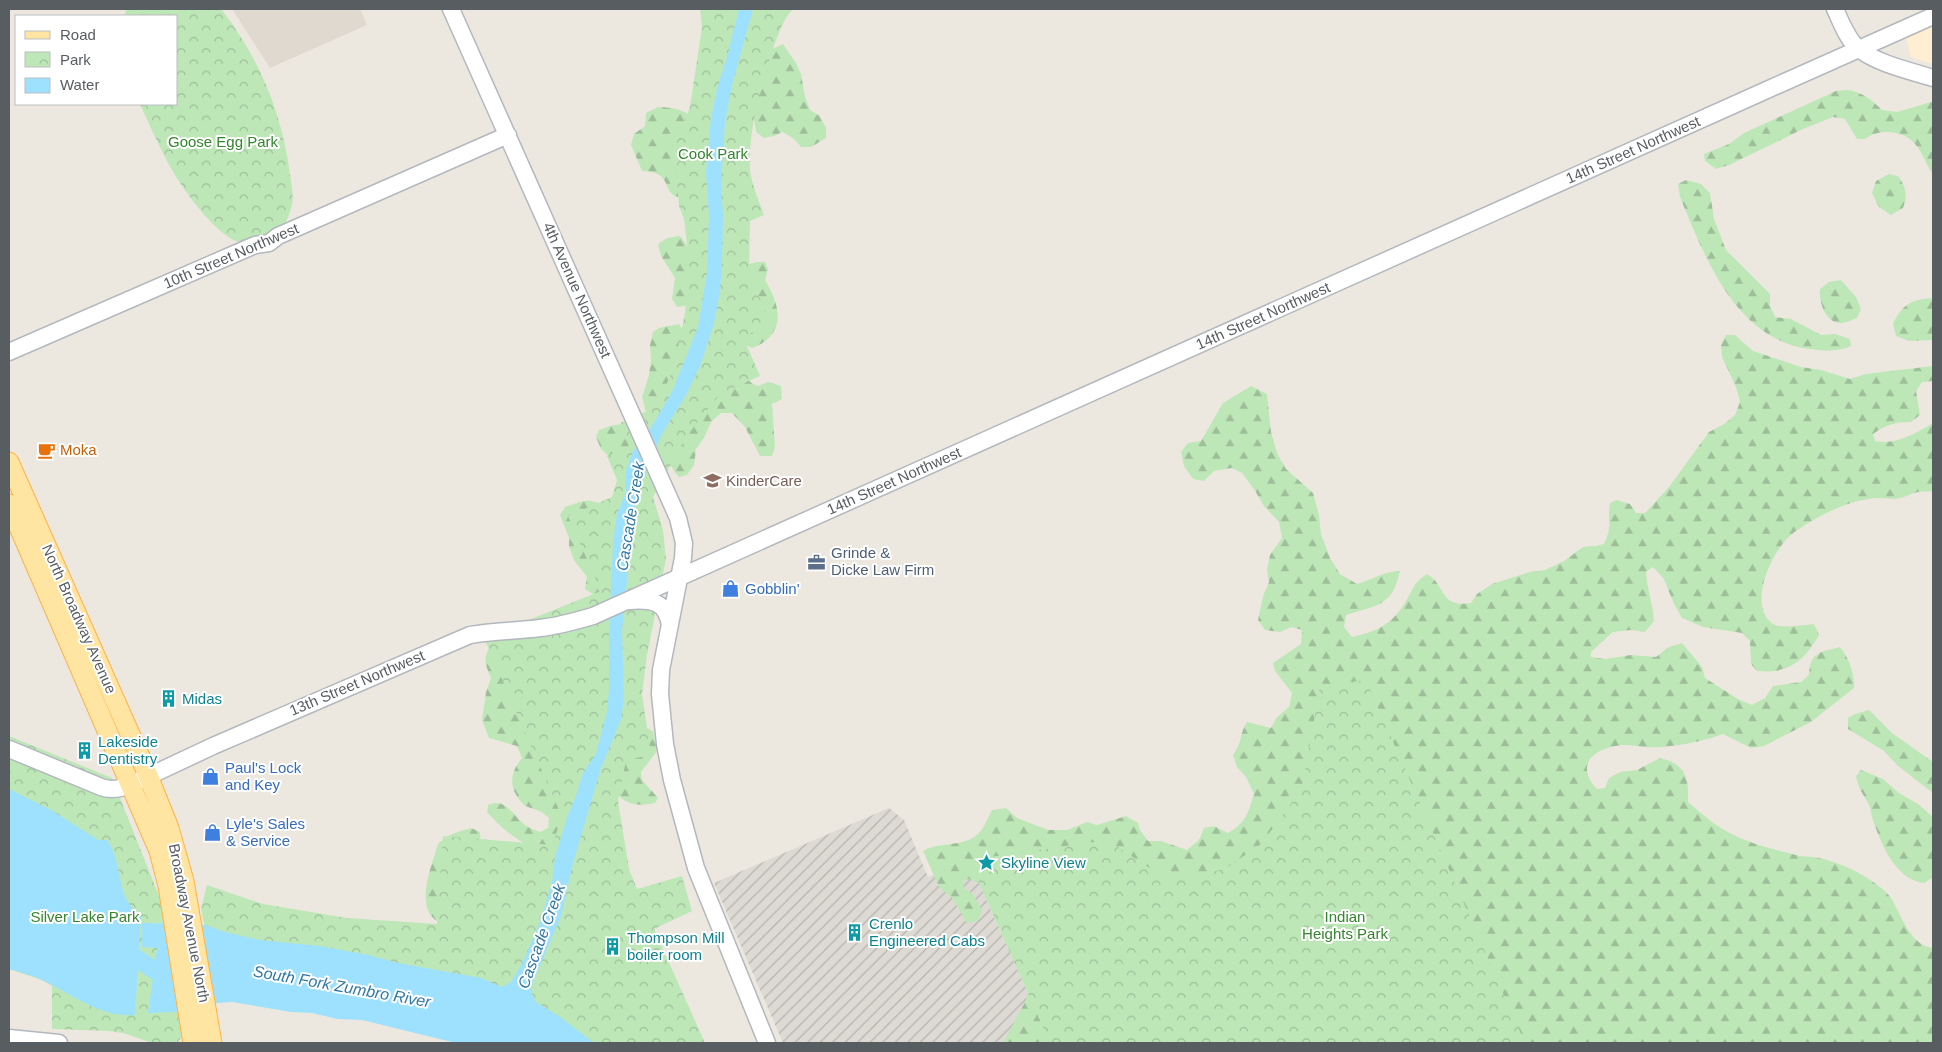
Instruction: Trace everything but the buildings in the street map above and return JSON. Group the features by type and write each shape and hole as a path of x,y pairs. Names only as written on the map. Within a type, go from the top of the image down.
{"main road":[{"name":"North Broadway Avenue","path":"9,462 149,776"},
{"name":"North Broadway Avenue","path":"9,504 130,785"},
{"name":"Broadway Avenue North","path":"149,776 175,844 180,908 197,1035"},
{"name":"Broadway Avenue North","path":"130,785 180,908"}],"street":[{"name":"4th Avenue Northwest","path":"451,9 678,518 684,543 683,558 661,670 660,694 665,744 672,780 696,868 767,1043"},
{"path":"1835,9 1850,39 1859,49 1878,59 1933,78"},
{"name":"14th Street Northwest","path":"593,616 1933,16"},
{"name":"10th Street Northwest","path":"9,352 255,245 269,243 278,236 508,135"},
{"path":"622,602 654,602 660,605 666,612 670,625"},
{"name":"13th Street Northwest","path":"9,748 105,788 118,789 470,635 491,631 540,628 566,624 593,616"},
{"path":"9,1038 59,1043"}],"shaded area":[{"path":"232,9 360,9 367,25 270,68"},
{"path":"1933,26 1933,64 1911,57 1906,38"},
{"path":"889,808 904,820 928,877 969,860 1050,1043 783,1043 714,883"}],"green space":[{"name":"Goose Egg Park","path":"126,9 221,9 235,27 247,46 267,87 275,108 286,151 293,200 288,216 278,236 248,243 234,240 212,223 181,185 164,156 140,105 178,105 178,15 125,15"},
{"name":"Cook Park","path":"700,9 794,9 788,15 782,27 769,60 756,110 750,145 751,176 764,215 750,221 749,273 771,324 743,337 760,376 720,394 688,434 653,497 663,530 666,559 647,655 642,694 651,755 626,760 618,801 629,869 637,889 682,876 692,911 654,929 705,1043 536,1043 213,970 201,909 207,885 263,904 347,918 437,924 443,836 552,845 562,817 484,638 601,591 568,516 612,497 617,480 607,456 629,446 620,423 656,407 673,370 685,313 688,252 684,219 679,206 674,148 690,107 702,27"},
{"path":"783,44 801,74 805,97 810,110 820,116 826,128 826,138 811,147 801,147 794,139 783,132 764,138 756,132 753,112 770,50"},
{"path":"1847,90 1857,92 1866,97 1882,110 1897,112 1933,103 1933,174 1918,148 1910,139 1898,133 1884,132 1870,135 1865,139 1857,139 1845,119 1833,117 1803,129 1729,165 1716,169 1705,161 1704,154 1729,144 1744,133 1836,91"},
{"path":"658,107 679,110 697,120 684,199 673,195 664,179 660,176 653,172 642,171 631,145 634,134 645,126 646,113"},
{"path":"1889,174 1898,176 1903,184 1906,195 1903,208 1891,215 1879,207 1872,193 1876,181"},
{"path":"1686,180 1701,184 1710,193 1714,219 1726,250 1770,294 1770,306 1775,317 1791,319 1821,335 1835,334 1850,339 1851,346 1826,351 1784,342 1762,330 1743,313 1713,270 1700,245 1680,197 1678,184"},
{"path":"679,236 685,242 691,257 692,275 691,301 684,306 677,307 672,299 675,278 661,256 658,244 667,238"},
{"path":"765,262 768,269 765,280 775,300 778,319 776,328 771,336 752,348 741,343 746,265"},
{"path":"1841,280 1856,297 1861,309 1857,318 1838,323 1829,318 1823,309 1820,289 1829,282"},
{"path":"1931,298 1933,301 1933,340 1909,341 1896,336 1893,324 1903,308 1917,300"},
{"path":"679,324 685,334 676,396 647,416 642,397 649,375 650,345 653,332 659,328"},
{"path":"1726,335 1735,335 1753,351 1801,367 1821,370 1850,379 1866,374 1933,366 1933,381 1922,382 1916,391 1920,415 1911,422 1890,425 1873,434 1875,441 1898,440 1933,423 1933,491 1918,492 1896,499 1872,498 1850,503 1813,521 1788,538 1779,549 1766,575 1762,589 1762,603 1765,615 1773,624 1781,626 1814,624 1819,635 1801,659 1787,668 1757,671 1751,664 1750,641 1742,633 1703,627 1682,618 1664,579 1653,567 1646,572 1654,621 1645,632 1631,630 1613,632 1591,652 1591,657 1605,659 1631,655 1656,657 1667,648 1682,643 1702,667 1705,678 1738,699 1752,705 1765,698 1773,686 1801,682 1809,675 1811,662 1817,654 1840,647 1851,666 1854,688 1811,722 1764,746 1751,748 1723,734 1697,742 1665,747 1614,746 1597,753 1591,758 1587,771 1590,780 1597,789 1605,788 1609,778 1620,772 1637,770 1660,758 1669,761 1681,768 1684,773 1688,786 1688,802 1723,829 1745,840 1763,846 1800,856 1817,857 1836,863 1859,873 1879,886 1891,898 1912,936 1925,946 1933,948 1933,1043 1003,1043 1024,1004 1030,988 992,888 968,879 963,881 964,889 972,893 982,910 978,921 967,923 953,899 939,887 923,851 972,838 982,829 992,810 1006,808 1017,818 1048,830 1067,830 1087,822 1097,825 1126,816 1138,823 1140,830 1148,841 1161,841 1187,850 1199,840 1204,828 1214,826 1228,833 1243,821 1254,794 1246,777 1237,767 1233,755 1243,730 1247,722 1271,728 1277,717 1289,707 1292,693 1275,671 1273,663 1301,644 1302,630 1291,627 1280,632 1265,630 1258,620 1263,596 1269,582 1267,570 1270,555 1282,538 1279,522 1264,506 1242,473 1232,468 1214,471 1204,481 1193,479 1184,466 1181,452 1188,443 1201,441 1223,403 1251,386 1267,394 1271,432 1277,453 1286,469 1313,493 1319,515 1321,534 1330,558 1340,574 1357,584 1383,574 1400,571 1393,592 1382,603 1346,615 1344,627 1352,637 1369,632 1390,621 1401,609 1416,583 1427,574 1438,584 1448,599 1460,604 1471,603 1477,594 1492,584 1530,572 1545,570 1564,561 1583,547 1604,544 1609,528 1610,503 1616,500 1630,504 1636,513 1645,513 1669,487 1709,432 1724,424 1735,415 1740,402 1736,387 1722,357 1721,345"},
{"path":"742,375 758,386 768,382 781,386 782,399 772,404 775,447 772,456 760,456 745,427 732,413 721,413 711,422 704,438 696,449 694,465 687,475 679,477 671,466 669,455 673,431"},
{"path":"628,424 633,432 615,585 594,595 585,589 587,577 574,560 569,547 569,538 560,515 565,507 580,502 590,501 611,504 618,488 618,473 614,461 601,449 596,437 599,430 613,425"},
{"path":"565,633 563,841 551,847 541,849 532,847 515,838 487,812 488,805 500,803 528,827 540,832 548,828 549,818 524,805 515,793 512,782 513,776 522,758 517,746 489,738 482,720 486,692 491,678 487,667 486,654 495,640"},
{"name":"Indian Heights Park","path":"1366,680 1525,1043 1050,1043 969,860 1107,840 1168,880 1225,869 1261,844 1302,789 1320,686"},
{"path":"1869,710 1892,733 1933,762 1933,793 1898,766 1884,751 1848,729 1848,718"},
{"path":"643,726 653,731 657,751 641,772 642,780 658,798 655,803 639,805 625,801 617,794 621,758"},
{"name":"Silver Lake Park","path":"9,736 112,778 161,901 184,1034 177,1043 152,1043 123,1033 108,1031 52,1029 52,986 42,980 9,969"},
{"path":"1861,770 1883,779 1933,817 1933,876 1925,883 1915,881 1906,876 1898,869 1885,850 1876,830 1870,807 1857,781 1856,776"},
{"path":"471,828 480,832 481,847 442,923 434,919 426,904 427,885 437,848 439,843 446,837"}],"water":[{"name":"Cascade Creek","path":"739,9 753,9 732,85 725,122 721,183 723,216 722,263 720,292 714,323 700,366 686,395 662,434 639,487 634,511 622,631 624,698 621,719 600,771 573,863 561,916 533,982 531,992 536,1002 560,1017 594,1043 456,1043 362,1020 337,1019 312,1013 291,1012 232,1002 217,1003 174,1012 148,1013 157,948 142,947 142,923 205,925 259,940 319,946 481,978 502,987 511,982 523,962 540,922 552,883 555,857 568,815 583,773 596,754 607,712 613,541 617,514 626,492 626,471 632,453 649,431 672,392 698,327 707,273 709,216 706,172 711,118"},
{"path":"9,789 51,810 98,840 107,840 116,859 127,900 132,908 141,914 135,1015 122,1015 98,1009 42,980 9,969"}],"waterway":[{"name":"South Fork Zumbro River","path":"119,947 154,970 179,970"}],"place":[{"name":"Moka","path":"46,450"},
{"name":"KinderCare","path":"712,481"},
{"name":"Grinde & Dicke Law Firm","path":"817,562"},
{"name":"Gobblin'","path":"731,589"},
{"name":"Midas","path":"168,699"},
{"name":"Lakeside Dentistry","path":"84,751"},
{"name":"Paul's Lock and Key","path":"211,777"},
{"name":"Lyle's Sales & Service","path":"212,833"},
{"name":"Skyline View","path":"987,863"},
{"name":"Crenlo Engineered Cabs","path":"855,933"},
{"name":"Thompson Mill boiler room","path":"613,947"}]}
